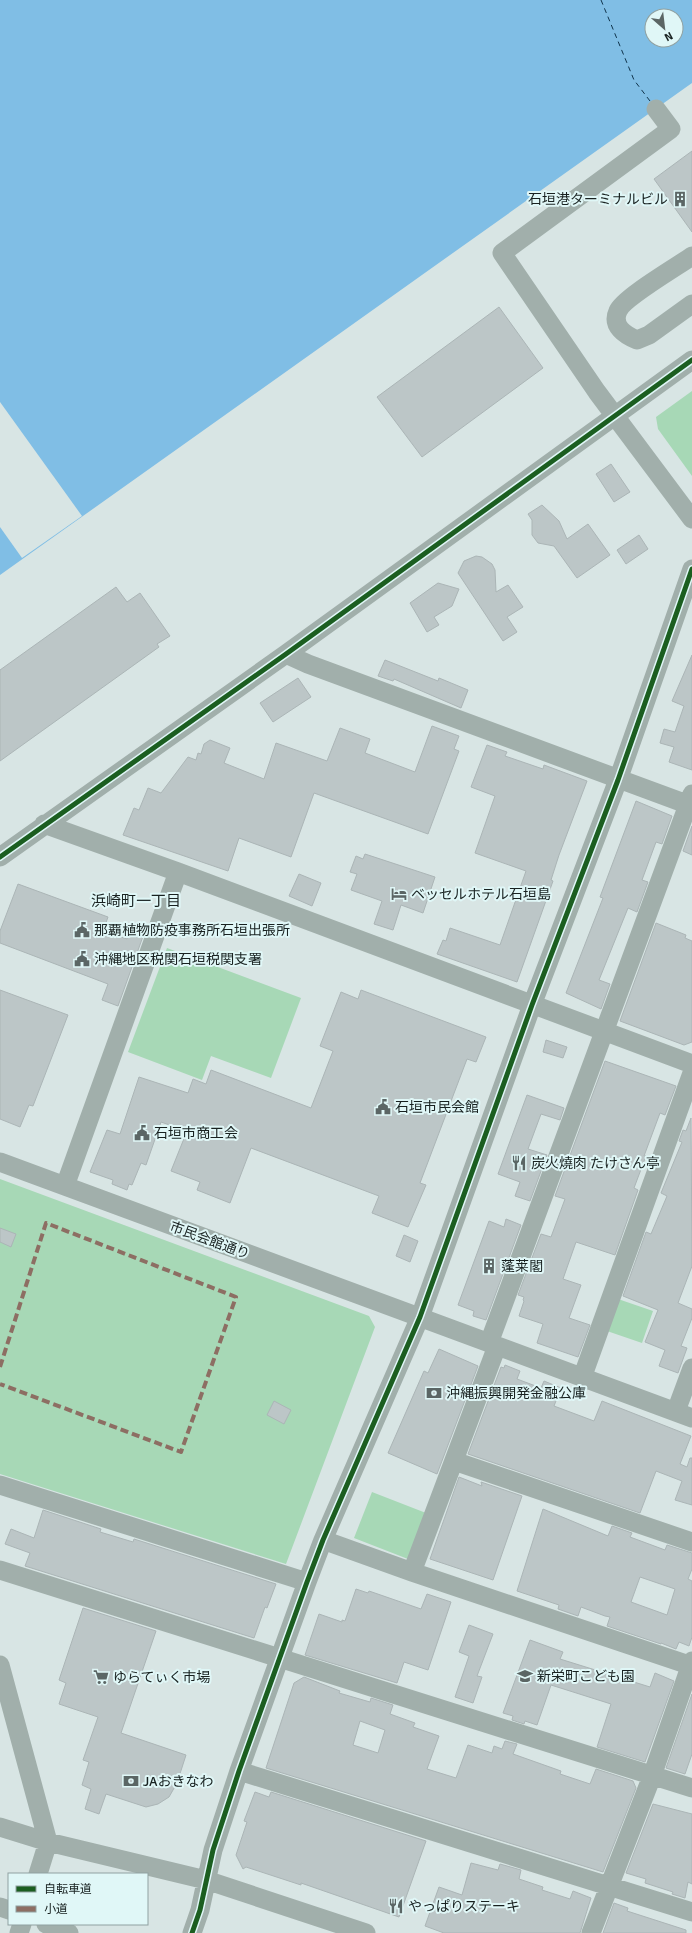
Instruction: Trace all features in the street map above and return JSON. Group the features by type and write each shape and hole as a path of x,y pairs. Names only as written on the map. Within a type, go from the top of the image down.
{"street":[{"path":"656,109 671,129 502,253 598,392 692,519"},
{"path":"692,256 627,301 618,311 617,324 625,335 637,340 649,336 692,304"},
{"path":"0,857 44,824 286,654 692,360"},
{"path":"192,1933 200,1910 213,1850 239,1771 307,1582 323,1540 420,1317 532,1005 618,780 692,569"},
{"path":"286,654 308,664 618,780 691,802 603,1031 493,1344 454,1461 412,1572"},
{"path":"44,824 178,872 692,1064"},
{"path":"65,1186 178,872"},
{"path":"582,1378 692,1073"},
{"name":"市民会館通り","path":"0,1162 582,1378 684,1414"},
{"path":"684,1414 692,1368"},
{"path":"454,1461 692,1542"},
{"path":"0,1485 307,1582"},
{"path":"323,1540 412,1572 691,1664 652,1776 591,1933"},
{"path":"0,1570 692,1788"},
{"path":"1,1674 48,1842 38,1873"},
{"path":"239,1771 692,1912"},
{"path":"0,1827 48,1842 206,1880 366,1933"},
{"path":"49,1925 69,1933"}],"green space":[{"path":"692,391 692,476 658,429 656,417"},
{"path":"167,948 301,998 271,1078 211,1056 202,1080 128,1052"},
{"path":"0,1179 369,1316 375,1327 286,1564 0,1474"},
{"path":"618,1299 653,1311 642,1343 607,1331"},
{"path":"372,1492 426,1513 408,1559 354,1538"}],"water":[{"path":"0,0 692,0 692,83 0,575"}],"pier":[{"path":"0,402 82,516 22,558 0,527"}],"building":[{"name":"石垣港ターミナルビル","path":"692,151 692,232 654,179"},
{"path":"499,307 543,368 422,457 377,397"},
{"path":"611,464 630,492 614,502 596,474"},
{"path":"542,505 559,521 567,539 588,524 610,555 577,578 554,546 538,543 532,535 532,520 528,514"},
{"path":"639,535 648,549 626,564 617,550"},
{"path":"476,556 482,557 492,564 495,570 496,592 508,585 523,607 507,617 517,632 503,641 458,573 464,561"},
{"path":"438,583 459,589 452,606 434,617 439,625 427,632 410,603"},
{"path":"116,587 127,602 140,593 170,636 157,644 159,647 0,761 0,670"},
{"path":"692,655 692,770 669,762 674,747 660,743 664,729 675,732 684,706 672,701"},
{"path":"385,660 438,681 439,678 468,690 461,708 394,679 393,681 378,676"},
{"path":"298,678 311,697 273,722 260,703"},
{"path":"432,726 459,736 454,749 459,751 428,834 314,793 291,857 239,838 228,871 123,835 134,808 139,810 148,788 161,793 188,757 196,760 198,753 201,754 204,744 210,740 230,748 224,763 264,779 276,743 327,761 340,728 370,739 365,753 415,772"},
{"path":"487,745 507,752 505,756 543,769 544,765 587,781 559,855 551,880 553,881 517,982 437,954 443,940 446,941 450,928 500,945 526,871 475,853 495,796 471,787"},
{"path":"636,801 672,816 662,844 656,842 642,880 648,882 637,912 628,908 599,980 610,984 601,1009 566,993 603,898 600,897"},
{"path":"692,826 692,855 683,851"},
{"path":"365,854 435,877 423,913 401,905 393,930 374,924 382,901 351,890 357,874 350,872 356,856 363,859"},
{"path":"299,874 321,883 312,906 289,896"},
{"path":"18,884 108,917 103,931 127,939 133,923 146,928 118,1006 102,1000 108,984 0,943 0,931"},
{"path":"656,923 686,935 685,938 692,941 692,1042 684,1045 620,1021"},
{"path":"0,990 68,1015 33,1106 29,1105 20,1127 0,1119"},
{"path":"361,990 486,1037 476,1062 467,1059 420,1183 426,1185 408,1227 372,1213 379,1196 251,1148 230,1203 197,1190 200,1182 171,1171 187,1131 161,1122 146,1165 141,1163 132,1185 129,1184 127,1190 112,1184 113,1180 90,1172 107,1130 120,1134 139,1077 188,1093 193,1079 206,1084 211,1070 311,1108 333,1051 320,1046 341,992 358,999"},
{"path":"546,1040 567,1047 563,1058 543,1052"},
{"path":"605,1061 676,1086 665,1115 660,1113 644,1156 646,1156 634,1188 638,1190 615,1255 576,1242 563,1279 581,1285 569,1318 590,1325 578,1357 537,1343 543,1324 519,1316 524,1297 518,1295 541,1234 551,1237 565,1199 555,1196"},
{"path":"527,1095 564,1108 560,1120 541,1114 528,1149 547,1155 530,1201 515,1196 520,1182 498,1174"},
{"path":"691,1118 692,1266 678,1303 692,1309 692,1318 681,1346 687,1348 678,1373 659,1366 665,1350 645,1342 658,1310 623,1296 646,1232 651,1234 667,1196 661,1193 682,1142 679,1141 683,1130 686,1131"},
{"name":"蓬莱閣","path":"506,1219 521,1225 486,1320 473,1316 474,1311 458,1305 489,1221 504,1227"},
{"path":"0,1228 16,1234 11,1247 0,1242"},
{"path":"404,1235 418,1241 410,1262 396,1256"},
{"path":"439,1349 478,1366 437,1474 388,1453 424,1371 428,1373"},
{"path":"505,1365 520,1371 517,1379 541,1388 544,1381 561,1388 554,1406 594,1421 602,1401 691,1436 680,1464 687,1467 690,1458 692,1458 692,1505 675,1500 682,1481 656,1471 640,1513 468,1454 501,1367 504,1368"},
{"path":"274,1401 291,1410 284,1424 267,1415"},
{"path":"459,1477 482,1486 481,1482 522,1496 493,1580 430,1559"},
{"path":"543,1509 608,1536 612,1526 632,1533 630,1537 665,1550 667,1545 692,1553 692,1569 688,1579 692,1581 692,1637 689,1646 679,1642 676,1649 607,1626 610,1617 581,1607 578,1616 558,1609 559,1605 517,1591","holes":["640,1577 675,1589 667,1615 631,1602"]},
{"path":"43,1510 101,1529 100,1532 133,1542 134,1539 276,1584 267,1608 265,1607 254,1638 25,1566 30,1553 5,1544 11,1529 34,1538"},
{"path":"356,1589 368,1593 369,1591 421,1609 427,1594 451,1602 428,1670 404,1662 397,1683 305,1655 319,1614 342,1622 342,1620 345,1621"},
{"path":"83,1608 156,1631 121,1733 186,1755 177,1783 169,1797 158,1804 146,1807 106,1794 99,1814 85,1809 91,1789 82,1785 89,1762 83,1760 98,1717 59,1704 66,1683 59,1680"},
{"path":"469,1625 493,1634 477,1676 482,1677 473,1703 455,1697 469,1656 459,1652"},
{"path":"530,1640 563,1652 560,1659 650,1687 655,1673 674,1681 645,1762 597,1747 611,1704 551,1685 537,1725 525,1721 524,1724 512,1720 513,1716 503,1713"},
{"path":"304,1677 340,1691 339,1693 370,1702 371,1698 393,1705 390,1714 415,1723 413,1727 439,1736 427,1769 456,1778 468,1745 492,1753 494,1746 502,1749 505,1741 517,1744 513,1754 561,1771 560,1774 590,1784 596,1769 633,1781 636,1788 603,1872 266,1768 294,1683","holes":["360,1721 385,1730 378,1753 353,1745"]},
{"path":"692,1694 692,1754 685,1774 666,1768"},
{"path":"255,1792 269,1797 271,1792 426,1841 399,1917 301,1883 301,1885 246,1867 243,1869 236,1855 247,1822 244,1821"},
{"path":"653,1804 692,1814 692,1884 688,1882 685,1898 672,1894 673,1892 645,1883 646,1879 626,1873"},
{"path":"471,1863 498,1870 500,1864 521,1870 519,1879 543,1887 542,1890 570,1899 573,1891 591,1898 580,1933 444,1933 425,1926 439,1887 462,1895"},
{"path":"614,1903 628,1908 627,1911 686,1930 686,1933 603,1933"}],"ferry route":[{"path":"601,0 634,80 650,101"}],"marked path":[{"path":"0,1367 46,1223 236,1297 181,1452 0,1384"}],"cycle path":[{"path":"0,857 286,654 692,360"},
{"path":"192,1933 200,1910 213,1850 239,1771 307,1582 323,1540 420,1317 532,1005 618,780 692,569"}],"place":[{"name":"石垣港ターミナルビル","path":"680,199"},
{"name":"ベッセルホテル石垣島","path":"399,894"},
{"name":"那覇植物防疫事務所石垣出張所","path":"82,930"},
{"name":"沖縄地区税関石垣税関支署","path":"82,959"},
{"name":"石垣市民会館","path":"383,1107"},
{"name":"石垣市商工会","path":"142,1133"},
{"name":"炭火燒肉 たけさん亭","path":"519,1163"},
{"name":"蓬莱閣","path":"489,1266"},
{"name":"沖縄振興開発金融公庫","path":"434,1393"},
{"name":"新栄町こども園","path":"525,1676"},
{"name":"ゆらてぃく市場","path":"101,1677"},
{"name":"JAおきなわ","path":"131,1781"},
{"name":"やっぱりステーキ","path":"396,1906"}],"district":[{"name":"浜崎町一丁目","path":"136,901"}]}
